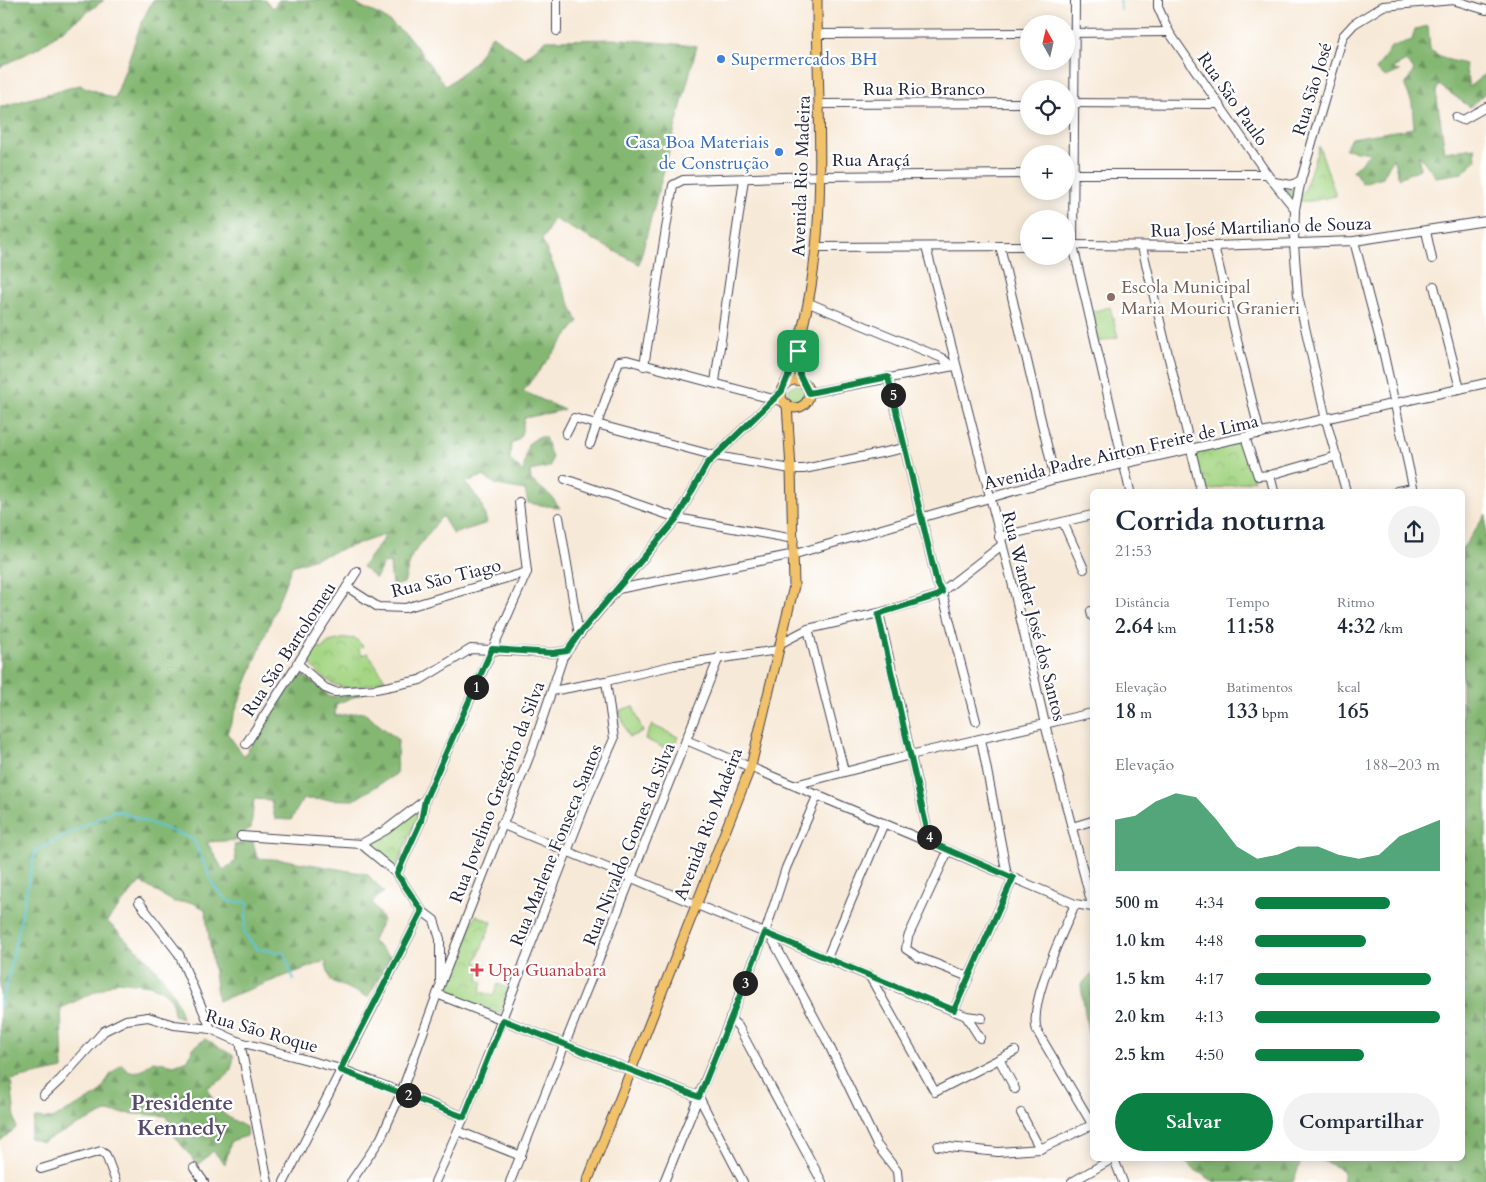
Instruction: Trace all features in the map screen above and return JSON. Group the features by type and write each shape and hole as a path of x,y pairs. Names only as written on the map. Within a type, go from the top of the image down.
{"main road":[{"name":"Avenida Rio Madeira","path":"784,388 798,351 809,303 817,247 820,176 820,104 817,0"},
{"name":"Avenida Rio Madeira","path":"798,351 799,371 804,382"},
{"path":"792,380 804,382 809,393 808,399 801,406 794,407 782,402 784,388 792,380"},
{"name":"Avenida Rio Madeira","path":"587,1182 695,903 751,766 794,586 794,539 789,433 782,402"},
{"name":"Avenida Rio Madeira","path":"789,433 794,416 801,406"}],"street":[{"path":"557,0 557,31"},
{"path":"1073,15 1075,0"},
{"name":"Rua São Paulo","path":"1158,0 1158,7 1169,32 1217,104 1267,174 1295,209"},
{"name":"Rua São José","path":"1345,489 1326,420 1298,296 1294,244 1295,209 1301,180 1344,36 1354,24 1383,6 1453,0 1486,10"},
{"path":"1075,33 1169,32"},
{"path":"817,34 1020,33"},
{"name":"Rua Rio Branco","path":"820,104 1020,103"},
{"path":"1075,103 1217,104"},
{"path":"1456,117 1463,120 1486,108"},
{"name":"Rua Araçá","path":"644,366 673,185 683,180 820,176 1020,174"},
{"path":"1075,174 1267,174"},
{"path":"715,382 744,179"},
{"path":"1274,182 1292,185 1301,180"},
{"name":"Rua José Martiliano de Souza","path":"1075,245 1214,246 1354,241 1486,221"},
{"path":"1426,231 1432,259"},
{"path":"1354,241 1384,355 1414,489"},
{"path":"1000,246 1055,479"},
{"path":"817,247 1020,246"},
{"path":"1214,246 1260,434"},
{"name":"Rua Wander José dos Santos","path":"926,247 953,366 1013,586 1045,724 1090,898"},
{"path":"1142,247 1199,489"},
{"path":"1075,265 1130,489"},
{"path":"1434,286 1460,389"},
{"path":"809,303 942,358 953,366"},
{"path":"590,444 619,361 627,360 644,366 715,382 782,402"},
{"path":"809,393 953,366"},
{"path":"888,377 937,583 942,592 976,721"},
{"name":"Avenida Padre Airton Freire de Lima","path":"618,589 794,554 1055,479 1394,406 1486,383"},
{"name":"Rua Jovelino Gregório da Silva","path":"352,1182 381,1138 401,1093 436,994 533,747 567,651 579,634 677,518 707,464 782,402"},
{"path":"566,434 574,418 716,456 791,469 804,469 905,448"},
{"path":"1245,437 1258,476 1270,475 1336,456"},
{"path":"1270,475 1274,489"},
{"path":"565,479 677,518 794,539"},
{"path":"397,874 421,821 425,800 527,572 519,502"},
{"path":"552,691 779,646 808,629 838,621 878,614 936,596 1000,541 1090,515"},
{"path":"559,517 579,634"},
{"path":"1063,522 1084,569"},
{"name":"Rua São Bartolomeu","path":"246,744 357,571"},
{"name":"Rua São Tiago","path":"347,587 378,607 405,608 527,572"},
{"path":"878,614 930,842"},
{"path":"808,629 844,771"},
{"path":"297,663 325,688 335,692 376,688 420,680 471,648 553,653 567,651"},
{"name":"Rua Nivaldo Gomes da Silva","path":"510,1182 719,657"},
{"name":"Rua Marlene Fonseca Santos","path":"436,1182 503,1020 568,851 614,739 606,681"},
{"path":"795,785 844,771 1090,713"},
{"path":"954,1010 1010,876 981,739"},
{"path":"686,740 818,794 1075,904 1090,906"},
{"path":"664,1182 730,1020 768,934 786,868 818,794"},
{"path":"241,836 361,844 386,830 425,800"},
{"path":"1072,826 1090,822"},
{"path":"827,958 884,823"},
{"path":"502,824 869,974 966,1016 982,1018"},
{"path":"361,844 397,874 422,911 434,920 440,939 440,986"},
{"path":"948,850 908,937 906,949 918,958 969,977"},
{"path":"139,902 179,954 211,1029"},
{"path":"1075,904 1037,1002 1035,1014 1037,1031 1090,1121"},
{"path":"284,1182 422,911"},
{"path":"768,934 826,1039 877,1145 897,1171 900,1181"},
{"path":"869,974 935,1092 1015,1051"},
{"path":"436,994 699,1097 743,1182"},
{"path":"966,1016 980,1038"},
{"name":"Rua São Roque","path":"44,1095 104,1031 126,1020 148,1017 174,1025 211,1029 240,1042 340,1070 464,1117"},
{"path":"730,1020 738,1026 822,1182"},
{"path":"240,1042 268,1182"},
{"path":"1000,1060 1015,1089"},
{"path":"1021,1113 1040,1150"},
{"path":"938,1146 998,1152 1040,1150 1090,1125"},
{"path":"458,1131 521,1156"},
{"path":"41,1169 101,1151 106,1155 116,1182"},
{"path":"1072,1182 1109,1161"},
{"path":"1114,1161 1124,1182"},
{"path":"194,1168 204,1182"}],"green space":[{"path":"0,0 104,0 38,48 0,67"},
{"path":"153,0 265,0 273,8 279,0 348,0 383,17 408,36 446,86 475,62 492,35 525,58 545,40 622,39 697,46 639,264 554,219 542,240 578,322 523,391 564,410 524,418 520,437 511,444 510,460 523,472 528,444 538,437 545,437 552,458 550,467 530,471 531,480 551,496 560,508 528,503 525,490 497,485 483,476 466,482 481,503 487,523 453,534 442,516 412,555 404,583 392,587 390,563 383,564 376,578 362,567 387,534 292,566 227,733 244,756 299,674 309,679 330,697 364,693 336,704 335,716 363,712 398,740 396,774 354,800 303,799 291,820 275,819 271,800 254,799 251,828 234,838 241,840 207,842 223,870 236,861 234,845 253,841 257,858 286,860 367,874 384,892 372,902 383,920 372,941 391,957 368,997 331,981 325,961 218,1001 205,909 191,902 174,902 140,882 107,921 162,977 171,990 182,1018 174,1015 172,1000 163,991 150,985 118,981 61,1008 63,1069 11,1080 16,1128 0,1141 0,107 80,85 115,99 142,21"},
{"path":"1428,26 1430,50 1445,59 1465,64 1469,87 1486,73 1486,92 1470,107 1439,85 1436,92 1445,152 1475,148 1476,160 1462,173 1436,177 1419,155 1420,169 1399,178 1393,158 1383,177 1362,183 1353,170 1370,153 1345,149 1351,138 1414,128 1412,103 1405,86 1414,70 1406,61 1391,69 1400,71 1386,77 1376,70 1391,47 1412,40 1415,29"},
{"path":"1319,146 1336,196 1302,201 1290,196 1285,190 1293,189 1293,197 1304,192"},
{"path":"1110,307 1118,337 1099,342 1091,312"},
{"path":"793,385 799,385 804,390 802,399 793,401 788,396 788,390"},
{"path":"1243,441 1254,480 1214,489 1204,489 1193,453"},
{"path":"1486,514 1486,1182 1342,1182 1344,1171 1324,1161 1465,1161 1465,545"},
{"path":"346,638 356,639 363,646 359,650 362,655 368,653 386,681 342,687 327,680 308,662 309,649 314,644 321,649 329,642"},
{"path":"633,706 643,732 629,737 619,711"},
{"path":"652,725 678,737 671,751 645,739"},
{"path":"420,810 394,872 365,848"},
{"path":"476,915 492,922 476,962 489,967 482,970 478,980 483,982 480,991 493,996 498,984 510,989 500,1014 443,992"},
{"path":"1090,975 1090,1036 1088,1033 1081,985"},
{"path":"205,1039 234,1056 227,1076 208,1087 214,1102 222,1112 246,1127 247,1136 231,1141 225,1164 213,1151 198,1165 175,1137 167,1116 106,1112 42,1142 29,1138 35,1118 52,1119 99,1094 110,1075 122,1064 129,1072 141,1071 153,1061 174,1065 188,1060 193,1048"},
{"path":"1184,1161 1301,1161 1293,1182 1215,1182"}],"waterway":[{"path":"1120,0 1121,10"},
{"path":"0,1006 7,984 35,851 115,810 193,839 215,888 230,902 248,902 244,933 257,949 284,953 294,980"}],"place":[{"name":"Supermercados BH","path":"721,59"},
{"name":"Casa Boa Materiais de Construção","path":"779,152"},
{"name":"Escola Municipal Maria Mourici Granieri","path":"1111,297"},
{"name":"Upa Guanabara","path":"477,970"}],"district":[{"name":"Presidente Kennedy","path":"182,1114"}],"route":[{"path":"798,351 800,375 809,393 888,377 937,583 942,592 936,596 878,614 930,842 1013,878 954,1010 765,933 699,1097 503,1020 464,1117 340,1070 422,911 397,874 402,859 421,821 425,800 492,649 553,653 567,651 579,634 677,518 691,497 697,480 707,464 782,391 798,351"}]}
